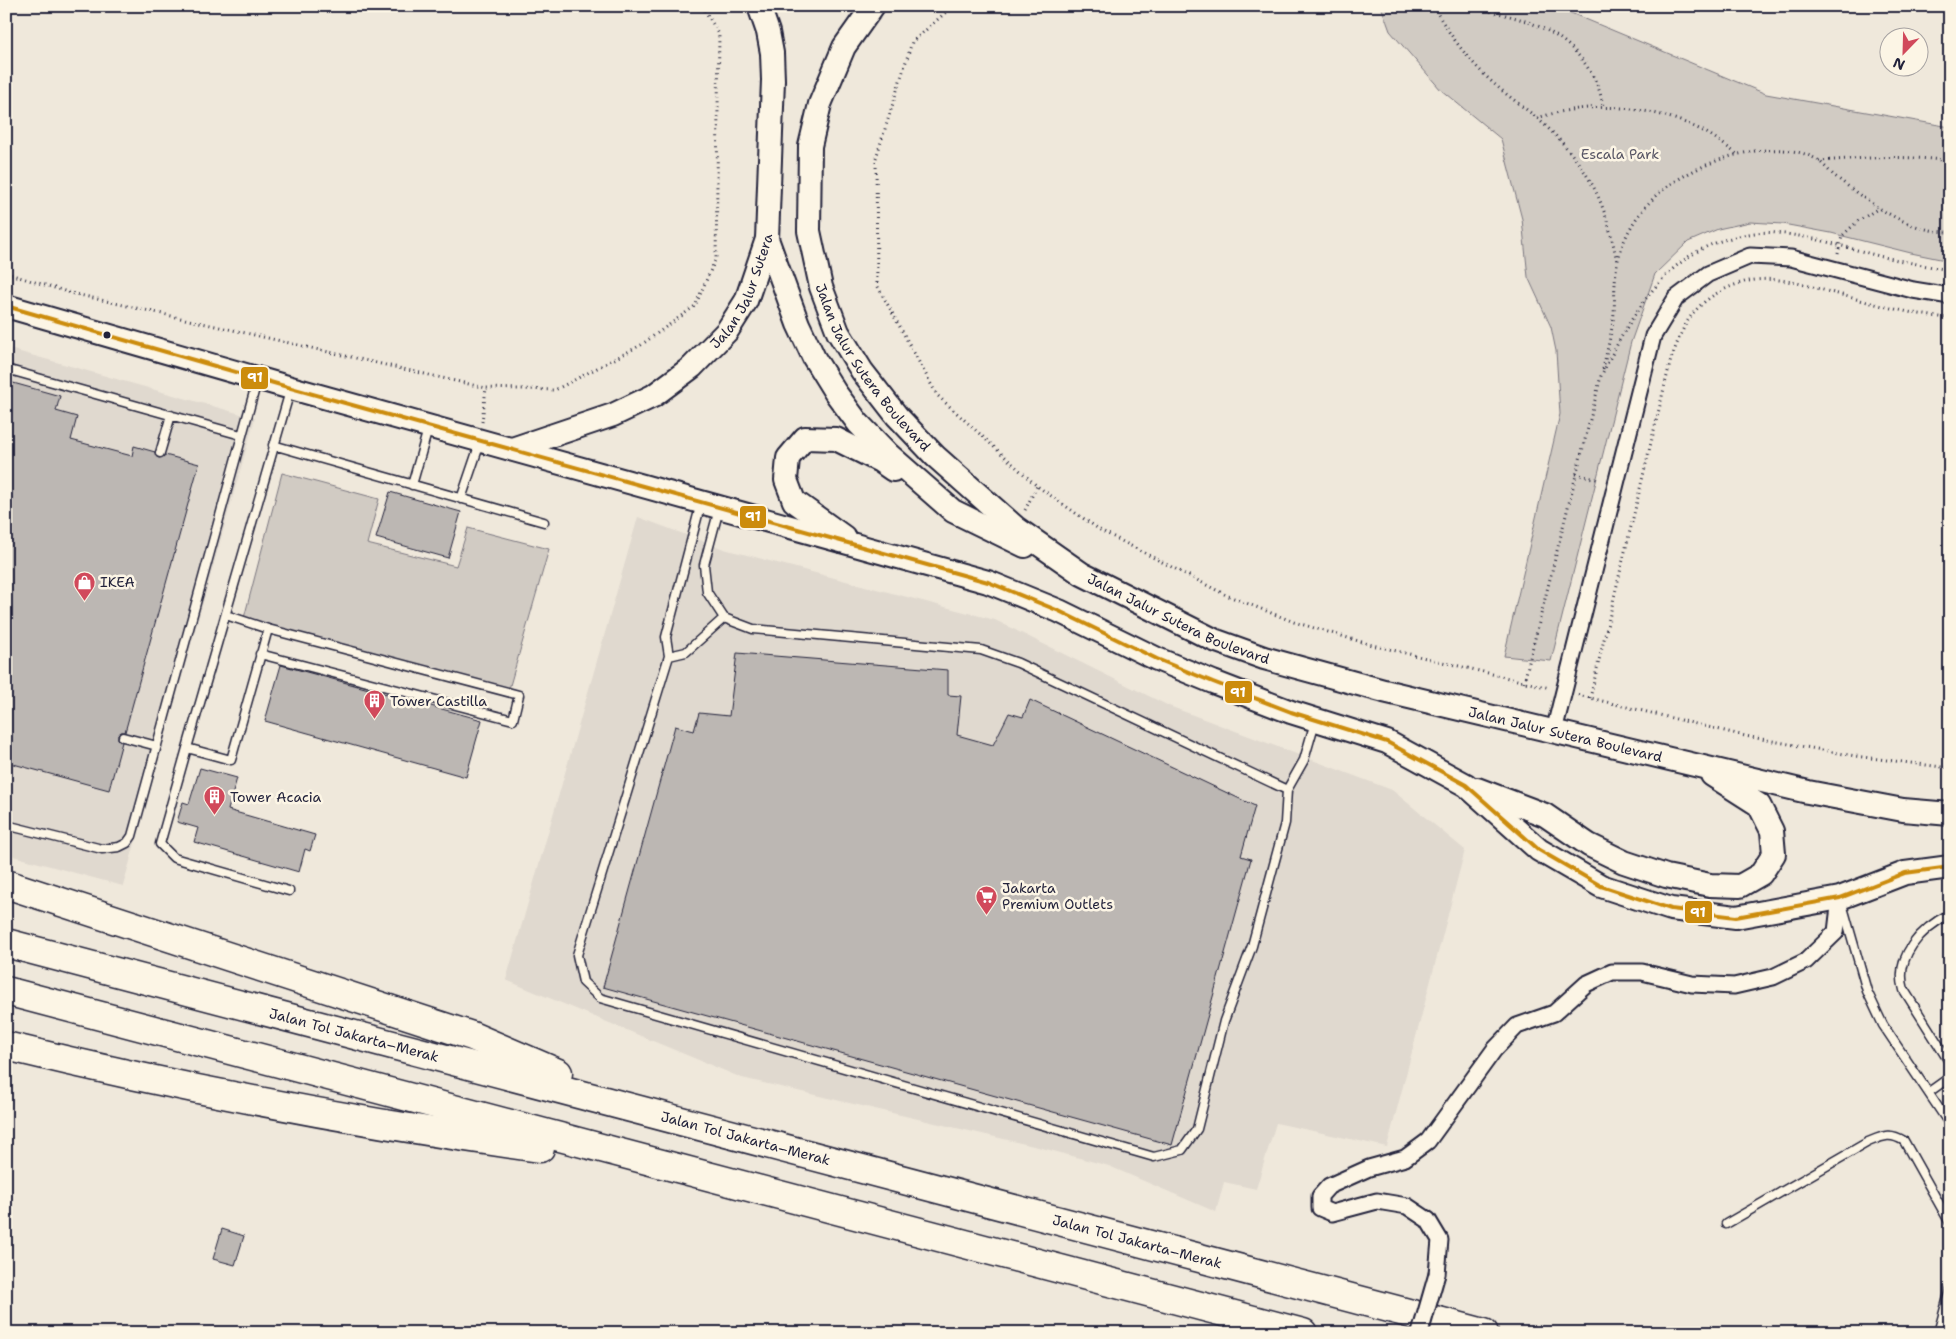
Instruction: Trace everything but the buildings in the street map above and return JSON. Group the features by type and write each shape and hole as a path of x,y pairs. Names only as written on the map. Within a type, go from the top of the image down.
{"highway":[{"path":"6,884 472,1036 639,1108"},
{"name":"Jalan Tol Jakarta–Merak","path":"6,943 639,1108 1484,1333"},
{"path":"6,991 663,1165 870,1217 1303,1333"},
{"path":"6,1046 301,1110 422,1132 663,1165"}],"main road":[{"name":"Jalan Jalur Sutera","path":"512,449 613,415 653,396 692,367 727,331 746,301 767,239 772,70 768,32 759,6"},
{"name":"Jalan Jalur Sutera Boulevard","path":"873,6 844,47 820,104 810,146 810,231 821,287 838,332 862,371 897,416 935,456 1016,528 1082,574 1214,640 1264,658 1384,691 1808,792 1903,810 1950,814"},
{"path":"767,239 798,324 814,358 835,392 858,423 888,454 953,511"},
{"path":"6,306 429,427 988,582 1059,611 1157,659 1213,682 1291,712 1387,742 1466,785 1545,815 1589,845 1624,862 1666,876 1710,885 1740,886 1761,874 1774,854 1772,831 1759,805 1697,766"},
{"path":"891,554 844,537 794,501 786,480 788,458 805,438 836,438 880,461 953,511 1082,574"},
{"path":"1466,785 1539,850 1601,886 1671,909 1736,917 1840,898 1905,873 1950,867"}],"street":[{"path":"1554,731 1654,336 1676,298 1708,274 1750,256 1791,258 1913,290 1950,296"},
{"path":"1420,1333 1437,1274 1440,1240 1428,1220 1407,1206 1377,1201 1332,1213 1320,1208 1320,1196 1329,1186 1369,1168 1405,1158 1428,1141 1494,1050 1517,1026 1554,1013 1586,984 1612,972 1642,972 1692,984 1734,986 1773,977 1806,961 1836,932 1840,898"}],"lane":[{"path":"6,369 241,435"},
{"path":"6,825 102,850 119,847 127,843 132,836 258,378"},
{"path":"289,890 174,858 160,844 273,445 291,388"},
{"path":"160,453 171,415"},
{"path":"412,485 429,427"},
{"path":"461,499 480,441"},
{"path":"273,445 544,522"},
{"path":"710,505 704,565 707,592 724,618 753,629 981,650 1018,663 1287,790"},
{"path":"710,505 666,637 669,656 577,955 583,982 600,998 1154,1157 1182,1150 1197,1129 1224,1021 1252,946 1285,823 1287,790 1304,760 1316,720"},
{"path":"226,615 268,629 519,695 513,720 260,654"},
{"path":"669,656 686,652 724,618"},
{"path":"187,748 231,760 268,629"},
{"path":"123,738 157,746"},
{"path":"1840,898 1867,991 1883,1025 1950,1125"},
{"path":"1950,914 1915,939 1902,966 1901,979 1904,990 1950,1063"},
{"path":"1929,1092 1950,1078"},
{"path":"1726,1224 1868,1142 1894,1135 1904,1141 1950,1223"},
{"path":"1938,1333 1950,1290"}],"path":[{"path":"6,273 72,292 486,388 555,390 641,345 695,306 716,258 719,34 702,6"},
{"path":"953,6 912,42 876,158 877,285 937,395 1037,486 1100,530 1226,595 1294,622 1364,643 1745,736 1855,756 1950,768"},
{"path":"1433,6 1447,30 1470,60 1503,92 1537,118 1580,164 1595,188 1606,212 1617,262"},
{"path":"1460,6 1522,19 1544,28 1563,40 1580,56 1594,76 1602,94 1603,107"},
{"path":"1537,118 1560,111 1582,108 1603,107 1646,111 1679,120 1706,133 1738,154"},
{"path":"1524,682 1601,376 1611,330 1617,262 1632,224 1651,200 1668,185 1691,172 1738,154 1792,151 1807,154 1819,161 1832,174 1879,208 1903,221 1922,228 1950,232"},
{"path":"1819,161 1872,157 1950,161"},
{"path":"1840,246 1842,236 1858,221 1879,208"},
{"path":"1601,376 1622,334 1641,305 1663,277 1688,256 1716,242 1743,234 1774,232 1803,236 1880,256 1950,270"},
{"path":"1590,698 1671,359 1682,330 1695,311 1713,295 1736,284 1756,280 1781,280 1897,308 1950,318"},
{"path":"480,441 486,388"},
{"path":"1016,528 1037,486"}],"shaded area":[{"path":"6,348 255,418 123,886 6,854"},
{"name":"Jakarta Premium Outlets","path":"638,517 724,549 995,620 1169,706 1392,790 1465,850 1387,1147 1276,1123 1256,1189 1224,1182 1216,1212 1109,1166 1046,1149 742,1078 506,980"}],"green space":[{"name":"Escala Park","path":"1381,6 1554,6 1766,94 1950,127 1950,261 1831,233 1783,224 1750,222 1718,229 1688,242 1655,274 1631,342 1551,661 1504,656 1560,414 1556,351 1551,327 1528,277 1522,219 1501,139 1441,90 1390,31"},
{"path":"282,473 379,499 367,544 456,566 468,528 549,549 509,689 244,618"}],"transit line":[{"name":"91","path":"6,306 291,388 988,582 1059,611 1157,659 1213,682 1291,712 1387,742 1466,785 1539,850 1601,886 1671,909 1736,917 1840,898 1905,873 1950,867"}],"place":[{"name":"IKEA","path":"84,601"},
{"name":"Tower Castilla","path":"374,720"},
{"name":"Tower Acacia","path":"214,816"},
{"name":"Jakarta Premium Outlets","path":"986,915"}]}
